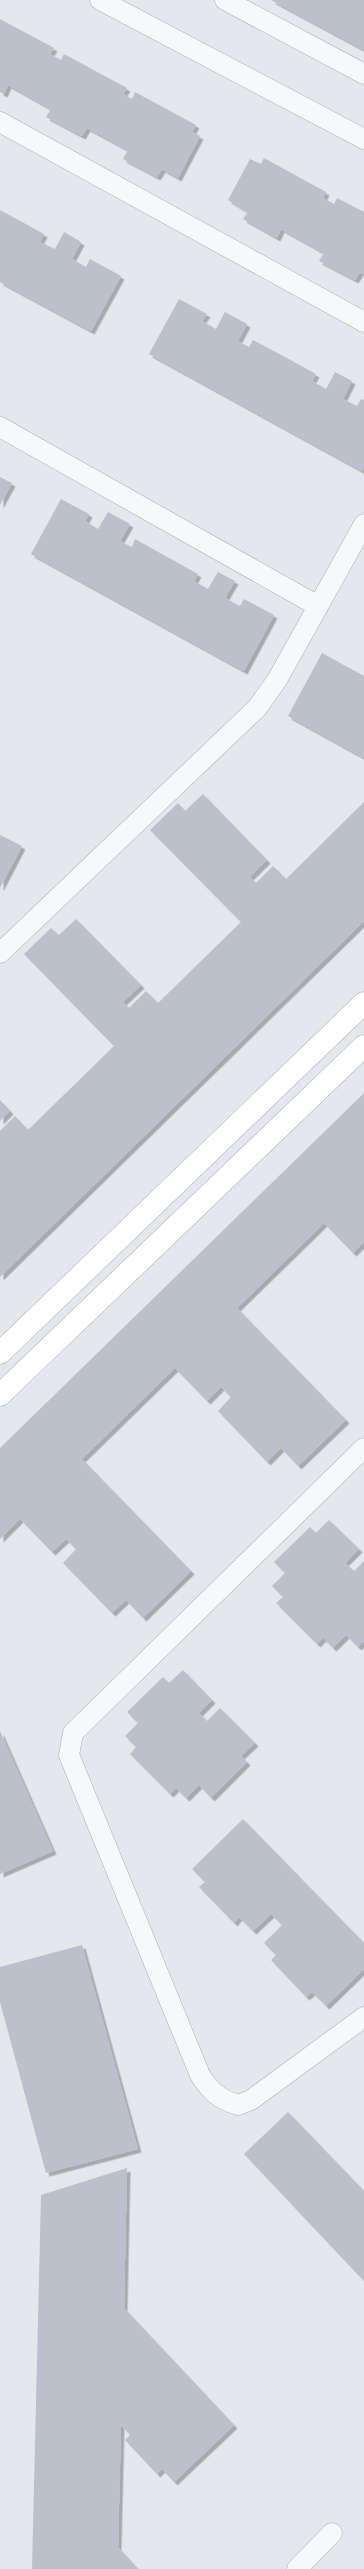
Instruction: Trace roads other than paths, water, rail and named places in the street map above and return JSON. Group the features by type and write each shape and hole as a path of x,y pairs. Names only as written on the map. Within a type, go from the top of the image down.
{"street":[{"path":"0,1353 364,1003"},
{"path":"0,1395 364,1046"}],"lane":[{"path":"100,0 364,139"},
{"path":"225,0 364,74"},
{"path":"0,122 364,322"},
{"path":"0,428 318,606"},
{"path":"0,953 257,708 277,680 364,524"},
{"path":"364,1448 73,1733 69,1755 200,2075 211,2092 223,2100 238,2105 252,2100 364,2017"},
{"path":"297,2569 332,2533"}]}
